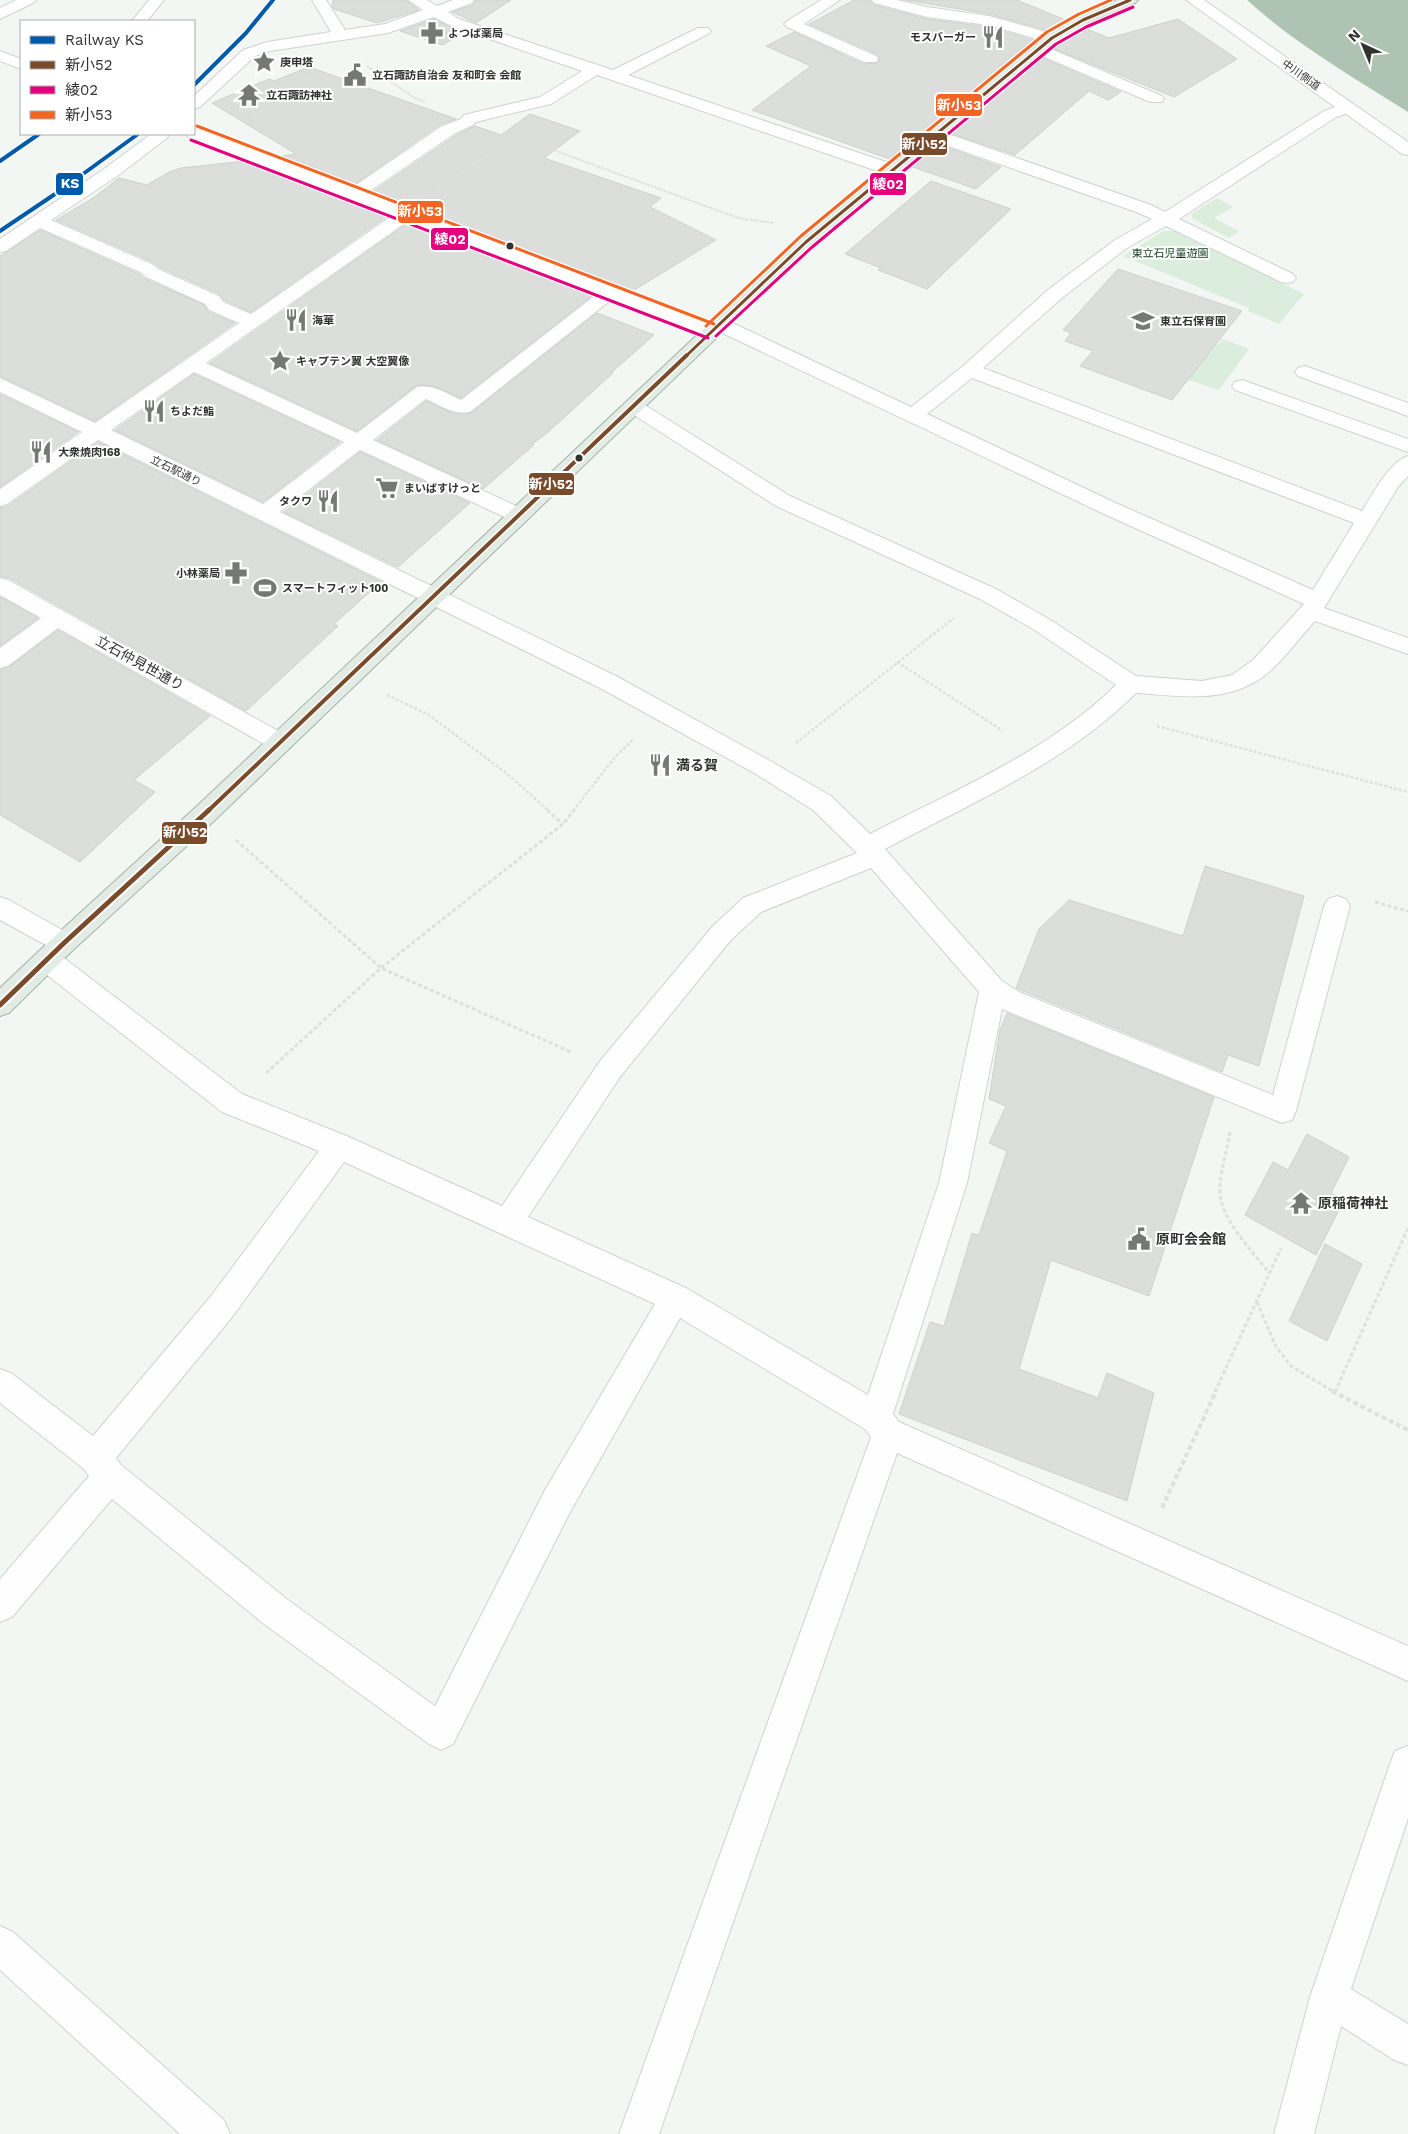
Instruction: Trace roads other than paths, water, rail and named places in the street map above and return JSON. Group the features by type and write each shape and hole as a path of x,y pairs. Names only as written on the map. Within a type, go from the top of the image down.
{"main road":[{"path":"0,1005 206,813 806,242 1052,38 1083,20 1130,0"}],"street":[{"path":"0,14 28,0"},
{"path":"140,20 157,0"},
{"path":"319,0 339,36"},
{"path":"416,0 454,22 616,75 892,170"},
{"path":"195,103 249,53 267,47 388,28 467,0"},
{"path":"832,0 792,24 870,59"},
{"path":"879,0 927,12 989,21 1052,38"},
{"name":"中川側道","path":"1194,0 1408,150"},
{"path":"616,75 703,31"},
{"path":"1039,49 1156,99"},
{"path":"0,56 20,64"},
{"path":"353,195 448,130 466,122 470,118 545,101 596,69"},
{"path":"914,415 970,370 1056,293 1121,244 1166,219 1330,114 1347,108"},
{"path":"195,133 610,292 715,328 786,357 914,415 1314,606 1408,646"},
{"path":"0,247 40,222 110,173 160,135"},
{"path":"934,135 1145,209 1288,278"},
{"path":"0,500 404,214"},
{"path":"40,222 146,268 152,274 212,300 216,306 251,321"},
{"path":"264,514 424,391 463,408 610,292"},
{"path":"192,364 518,515"},
{"path":"970,370 1366,520"},
{"path":"1305,372 1408,410"},
{"name":"立石駅通り","path":"0,384 462,609 599,678 764,768 822,803 872,851 992,989 1010,1000 1282,1110 1337,906"},
{"path":"1242,386 1408,446"},
{"path":"633,406 783,501 988,594 1041,624 1131,684 1202,689 1224,686 1240,681 1261,666 1314,606 1390,483 1408,463"},
{"name":"立石仲見世通り","path":"0,585 279,742"},
{"path":"0,660 56,617"},
{"path":"509,1221 610,1069 722,934 752,905 872,851 1041,756 1103,712 1131,684"},
{"path":"0,907 31,926 56,952 232,1103 339,1146 509,1221 675,1298 882,1426 1144,1547 1405,1655"},
{"path":"639,2134 882,1426 953,1183 992,989"},
{"path":"0,1605 339,1146"},
{"path":"0,1384 103,1467 276,1612 441,1732 558,1502 675,1298"},
{"path":"1294,2134 1329,1997 1408,1764"},
{"path":"4,1956 210,2134"},
{"path":"1329,1997 1408,2046"}],"rail line":[{"name":"KS","path":"195,84 246,33 273,0"},
{"name":"KS","path":"0,161 38,135"},
{"name":"KS","path":"0,231 61,190 137,135"}],"place":[{"name":"よつば薬局","path":"432,33"},
{"name":"モスバーガー","path":"993,37"},
{"name":"庚申塔","path":"264,62"},
{"name":"立石諏訪自治会 友和町会 会館","path":"355,75"},
{"name":"立石諏訪神社","path":"249,95"},
{"name":"海華","path":"296,320"},
{"name":"東立石保育園","path":"1143,321"},
{"name":"キャプテン翼 大空翼像","path":"280,361"},
{"name":"ちよだ鮨","path":"154,411"},
{"name":"大衆焼肉168","path":"41,452"},
{"name":"まいばすけっと","path":"387,488"},
{"name":"タクワ","path":"328,501"},
{"name":"小林薬局","path":"236,573"},
{"name":"スマートフィット100","path":"265,588"},
{"name":"満る賀","path":"660,765"},
{"name":"原稲荷神社","path":"1301,1203"},
{"name":"原町会会館","path":"1139,1239"}],"park label":[{"name":"東立石児童遊園","path":"1170,253"}]}
